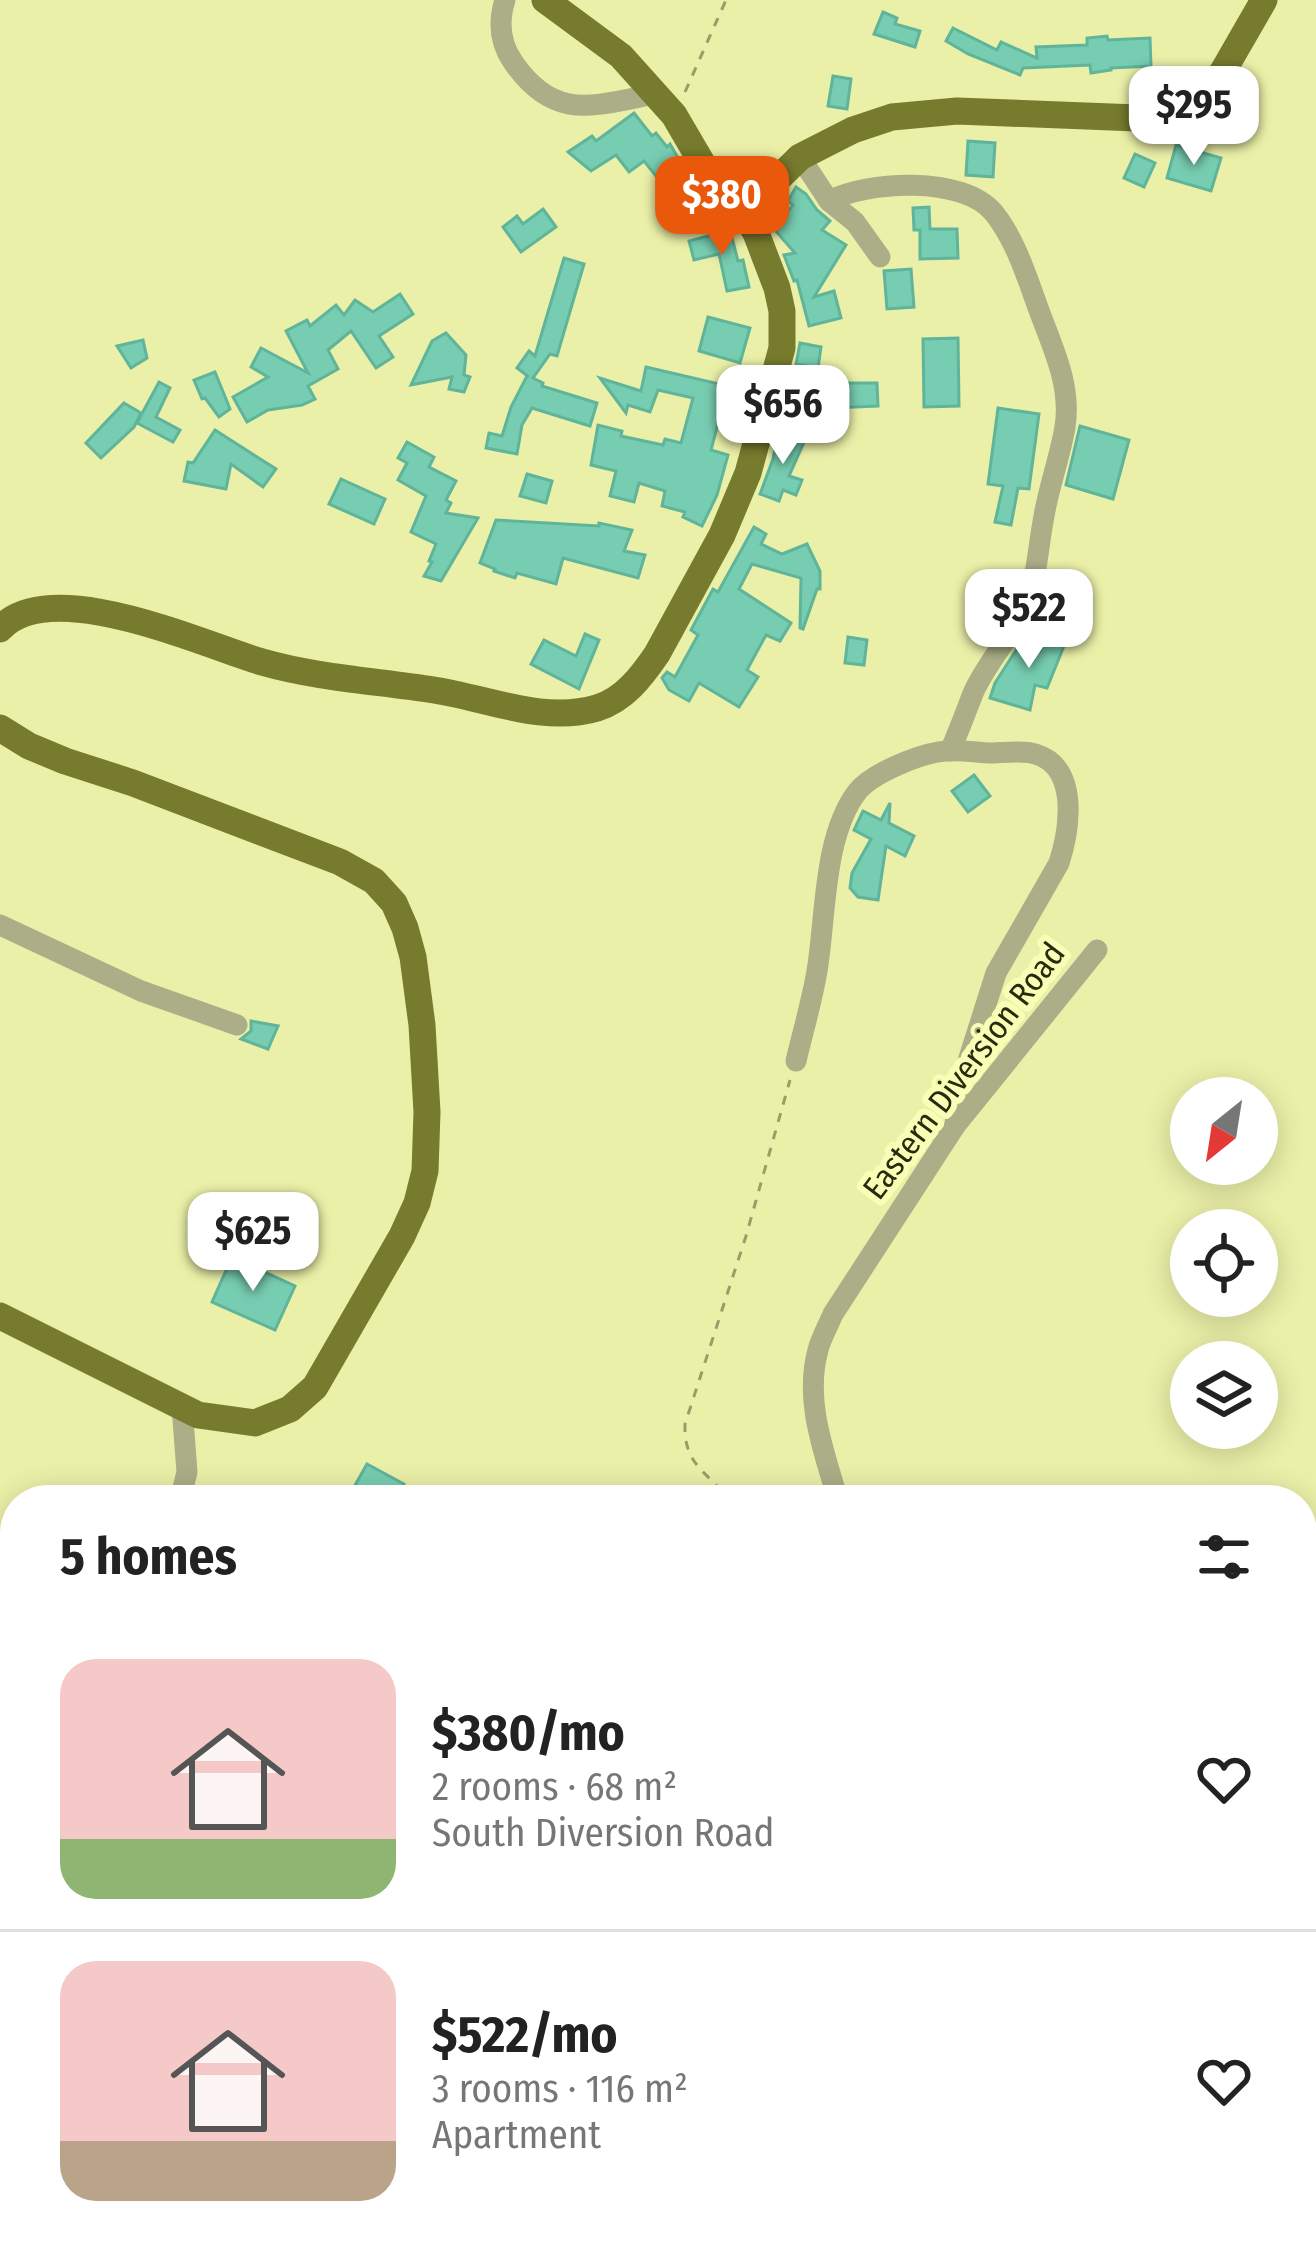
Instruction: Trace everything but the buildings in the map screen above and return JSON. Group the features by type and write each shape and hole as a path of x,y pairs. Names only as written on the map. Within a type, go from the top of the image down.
{"main road":[{"path":"0,629 5,622 48,609 79,608 119,615 267,663 441,691 525,710 580,712 603,707 642,676 722,536 742,490 784,328 777,288 744,212 705,168 665,105 621,56 545,0"},
{"path":"744,212 800,157 853,130 892,117 957,111 1137,118 1179,108 1222,73 1264,0"},
{"path":"0,728 65,761 340,862 374,881 394,903 412,957 427,1112 425,1171 402,1236 315,1388 290,1409 255,1423 198,1415 0,1316"}],"street":[{"path":"505,0 500,16 503,48 526,81 551,101 577,106 665,105"},
{"path":"800,157 829,201 855,222 880,257"},
{"path":"829,201 864,188 910,184 952,191 992,209 1022,262 1066,390 1066,423 1043,518 1036,574 1016,624 975,690 950,751"},
{"path":"796,1061 817,974 830,870 854,795 878,773 935,752 1043,756 1059,771 1067,792 1065,845 996,974 957,1098 955,1126"},
{"path":"0,926 142,991 237,1025"},
{"name":"Eastern Diversion Road","path":"834,1485 814,1412 813,1382 818,1349 833,1314 955,1126 1097,950"},
{"path":"182,1407 184,1485"}],"path":[{"path":"665,105 726,0"},
{"path":"716,1485 684,1445 685,1424 796,1061"}]}
